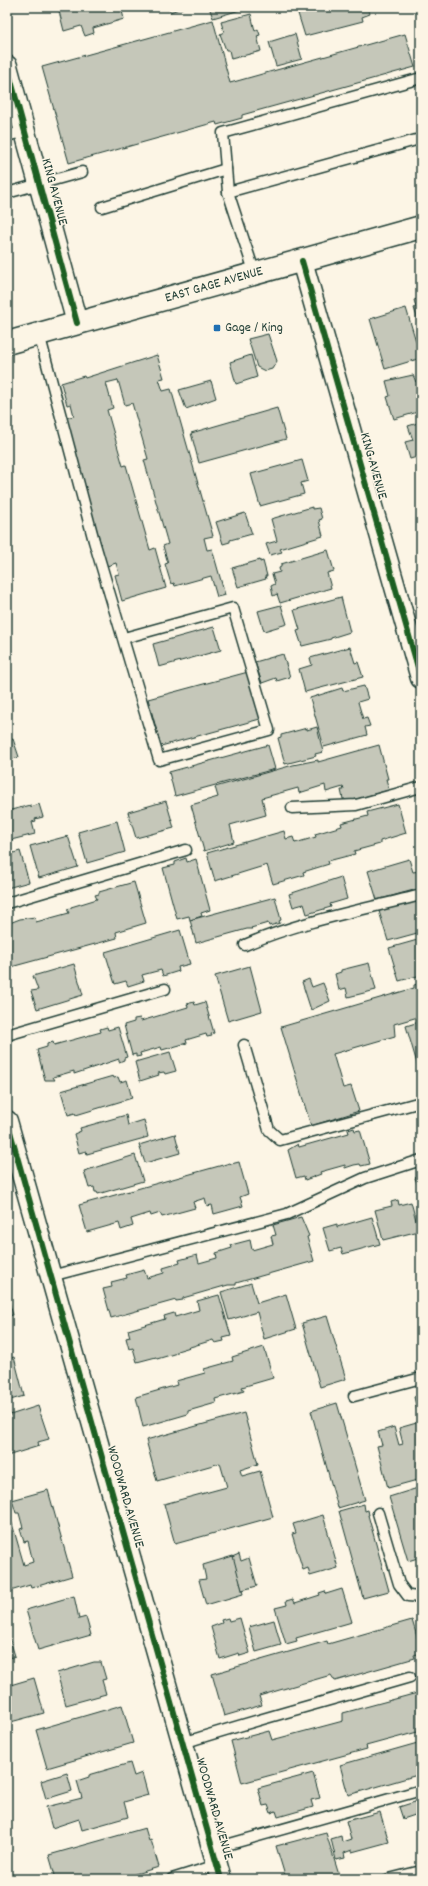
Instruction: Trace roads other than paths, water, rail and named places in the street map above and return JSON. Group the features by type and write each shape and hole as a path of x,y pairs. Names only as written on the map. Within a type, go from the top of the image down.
{"main road":[{"name":"EAST GAGE AVENUE","path":"7,343 421,227"}],"street":[{"name":"KING AVENUE","path":"7,66 16,133 40,184 77,323"},
{"name":"KING AVENUE","path":"302,261 421,678"},
{"name":"WOODWARD AVENUE","path":"7,1121 217,1864"}],"lane":[{"path":"255,274 228,192 223,133 421,78"},
{"path":"228,192 416,140"},
{"path":"102,207 226,169"},
{"path":"7,193 82,172"},
{"path":"39,334 94,541 159,760 269,730 233,608 124,638"},
{"path":"292,808 356,805 421,787"},
{"path":"7,903 186,850"},
{"path":"245,945 274,932 298,925 421,895"},
{"path":"7,1035 165,989"},
{"path":"244,1045 269,1130 280,1140 421,1102"},
{"path":"51,1276 287,1214 365,1178 421,1160"},
{"path":"354,1396 421,1378"},
{"path":"378,1513 399,1584 408,1596 421,1597"},
{"path":"183,1743 258,1719 333,1700 410,1677"},
{"path":"172,1879 418,1791"},
{"path":"389,1879 421,1871"}],"place":[{"name":"Gage / King","path":"217,328"}]}
